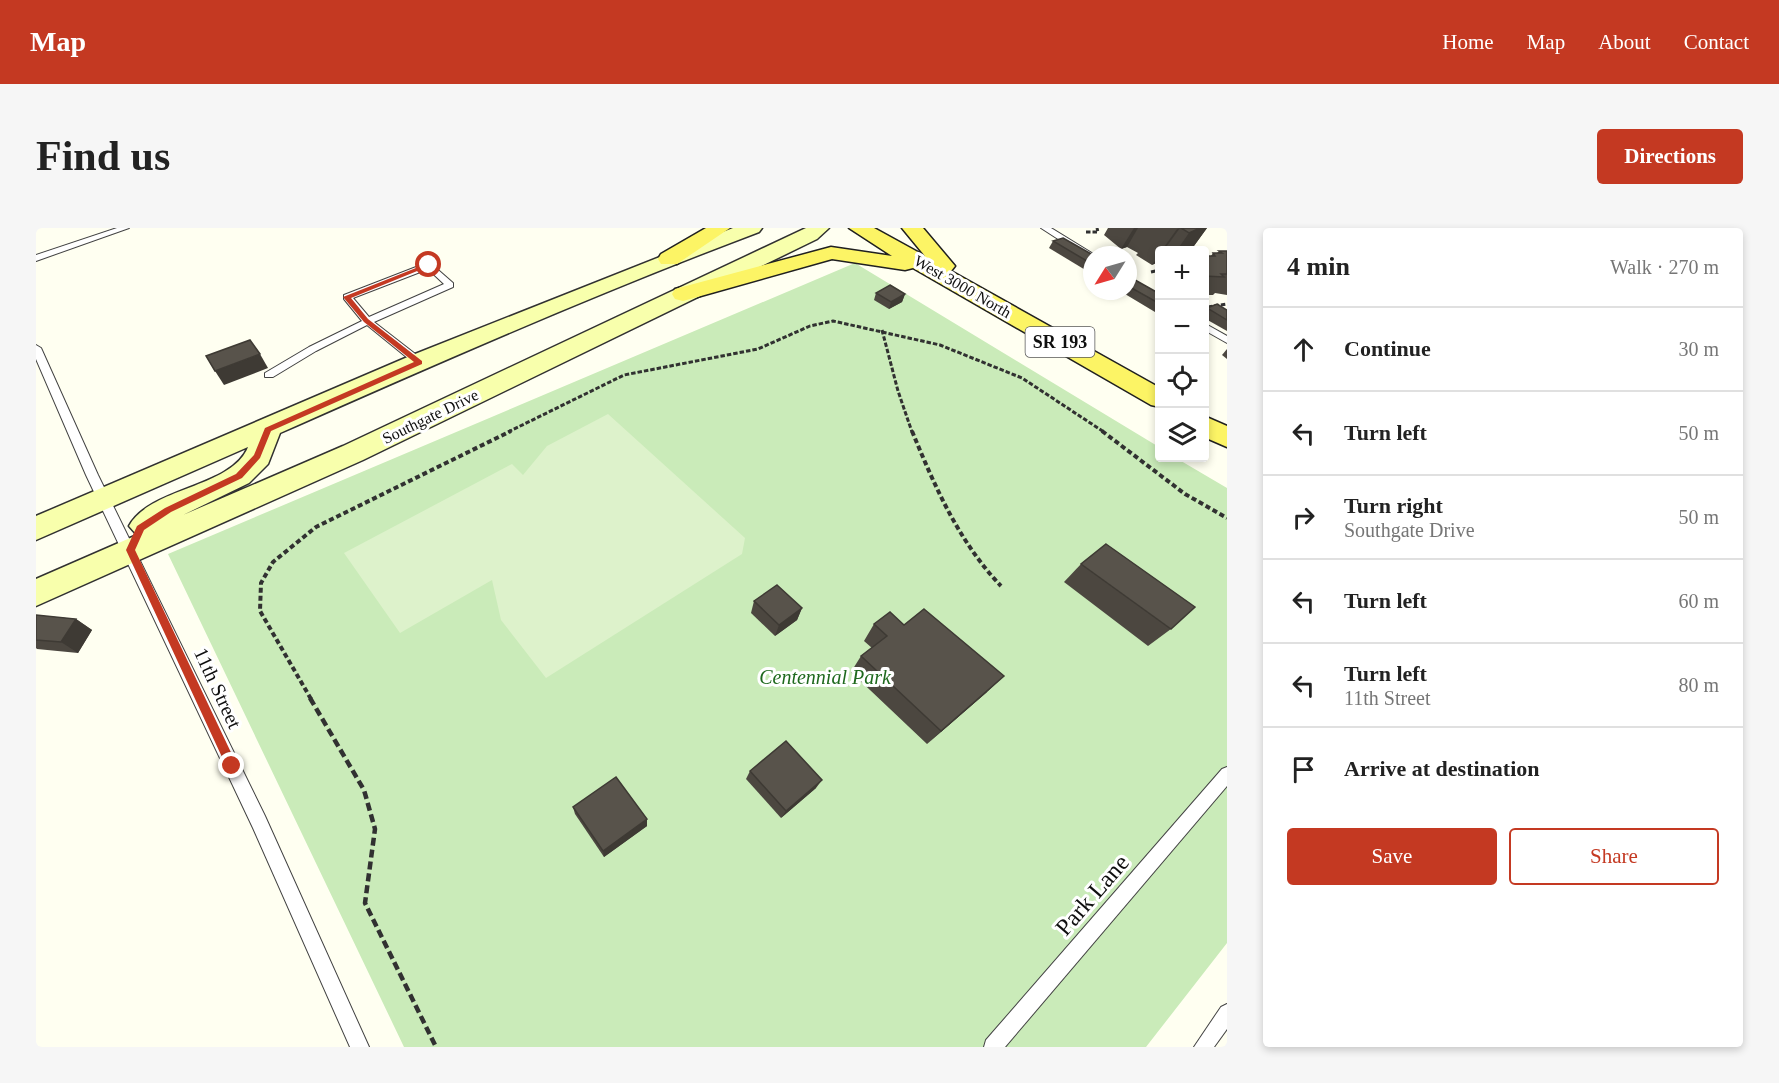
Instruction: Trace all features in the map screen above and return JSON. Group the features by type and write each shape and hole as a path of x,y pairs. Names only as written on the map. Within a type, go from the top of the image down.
{"main road":[{"path":"669,259 720,228"},
{"path":"36,529 268,430 419,362 669,259 752,228"},
{"name":"Southgate Drive","path":"36,593 353,453 810,235 819,228"},
{"name":"West 3000 North","path":"860,228 1155,396"},
{"path":"912,228 961,285"},
{"path":"683,294 831,253 931,268"},
{"path":"1209,428 1227,438"},
{"path":"130,550 141,528 168,510 239,476 258,456 268,430"}],"lane":[{"path":"36,258 125,228"},
{"path":"1045,228 1083,251"},
{"path":"269,375 311,349 366,320 450,285 429,265 347,297 366,320 419,362"},
{"path":"1209,329 1227,340"},
{"name":"11th Street","path":"36,348 104,499 259,822 360,1047"},
{"name":"Park Lane","path":"993,1047 1227,774"},
{"path":"1203,1047 1227,1013"}],"path":[{"path":"1082,232 1098,232 1097,228"},
{"path":"1151,272 1155,271"},
{"path":"1209,307 1227,304"},
{"path":"436,1047 365,903 375,829 364,790 260,611 257,594 262,578 282,552 315,527 624,375 758,349 810,326 833,321 882,330 940,345 1022,378 1088,420 1185,494 1227,518"},
{"path":"882,330 885,352 925,464 952,519 985,573 1001,586"}],"green space":[{"name":"Centennial Park","path":"855,263 1155,445 1155,462 1183,462 1227,488 1227,943 1146,1047 404,1047 168,554"},
{"path":"608,414 745,538 742,554 546,678 501,620 492,580 400,633 344,553 512,464 523,475 547,446"}],"building":[{"path":"1181,228 1200,228 1189,233"},
{"path":"1063,238 1083,249 1083,259 1053,241"},
{"path":"1219,251 1227,251 1227,274 1221,274 1224,277 1209,276 1209,256 1215,256 1213,253 1222,253"},
{"path":"1137,281 1155,291 1155,301 1137,291"},
{"path":"890,285 905,294 891,302 876,293"},
{"path":"1217,304 1227,310 1227,320 1209,309"},
{"path":"250,340 260,354 215,371 206,356"},
{"path":"1106,544 1195,607 1171,629 1081,564"},
{"path":"777,585 802,608 779,625 754,601"},
{"path":"924,609 1004,676 941,731 861,656 887,636 874,624 890,612 904,625"},
{"path":"36,615 76,619 61,642 36,640"},
{"path":"786,741 822,780 786,811 750,771"},
{"path":"616,777 647,819 603,851 573,807"}],"route":[{"path":"232,766 130,550 141,528 168,510 239,476 258,456 268,430 419,362 366,320 347,297 429,265"}]}
